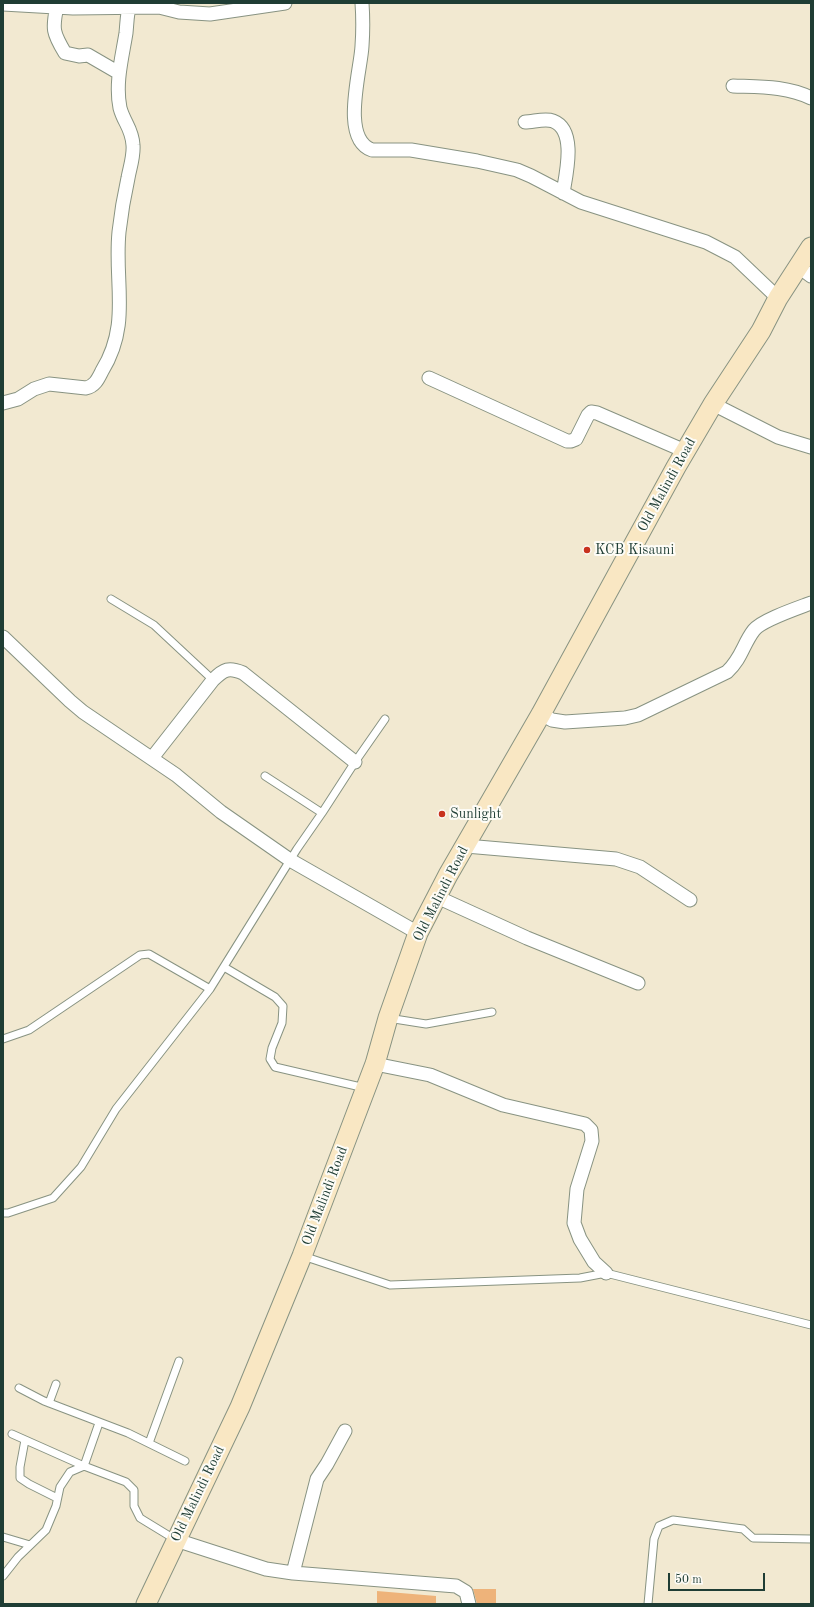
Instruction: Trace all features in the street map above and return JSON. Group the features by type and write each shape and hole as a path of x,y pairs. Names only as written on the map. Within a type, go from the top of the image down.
{"main road":[{"name":"Old Malindi Road","path":"146,1604 240,1407 302,1256 375,1064 388,1018 418,933 448,874 466,846 541,714 685,451 713,404 761,331 778,298 805,272 811,247"}],"street":[{"path":"3,4 74,8 129,5 159,7 179,12 210,14 285,3"},
{"path":"362,3 362,46 354,97 354,109 357,132 361,142 367,148 372,150 412,150 502,166 531,176 581,202 706,242 719,248 735,257 778,298"},
{"path":"3,403 18,399 34,389 49,384 86,388 90,387 96,382 106,364 117,338 120,308 118,245 122,210 132,160 133,146 130,128 120,110 118,95 119,73 129,5"},
{"path":"57,6 53,24 55,37 65,53 79,56 88,55 119,73"},
{"path":"733,86 787,89 800,92 811,98"},
{"path":"525,122 551,120 559,125 566,135 567,159 563,193"},
{"path":"428,378 567,440 572,441 576,439 591,412 597,413 685,451"},
{"path":"713,404 778,437 811,447"},
{"path":"541,714 552,720 565,722 625,718 638,714 727,672 740,657 750,635 759,625 811,603"},
{"path":"3,637 83,712 176,775 221,812 290,860 418,933"},
{"path":"152,758 212,680 220,672 228,669 243,673 355,762"},
{"path":"466,846 616,860 640,867 690,900"},
{"path":"437,897 527,938 638,983"},
{"path":"375,1064 430,1075 503,1105 585,1124 591,1130 592,1141 577,1189 574,1223 580,1239 594,1262 606,1274"},
{"path":"293,1573 317,1479 327,1464 344,1431"},
{"path":"176,1540 266,1568 293,1573 456,1586 466,1592 469,1604"}],"lane":[{"path":"111,599 154,625 212,680"},
{"path":"3,1213 8,1213 53,1198 81,1168 116,1109 210,989 290,860 322,814 355,762 385,720"},
{"path":"265,776 322,814"},
{"path":"3,1039 29,1030 140,955 149,954 210,989"},
{"path":"224,967 275,997 283,1006 282,1023 272,1048 270,1060 275,1067 366,1088"},
{"path":"388,1018 426,1024 492,1012"},
{"path":"302,1256 390,1285 580,1278 606,1274 811,1325"},
{"path":"149,1443 180,1361"},
{"path":"49,1402 56,1384"},
{"path":"19,1388 99,1423 128,1433 185,1461"},
{"path":"3,1576 18,1557 46,1530 58,1498 60,1487 70,1472 84,1466 99,1423"},
{"path":"12,1434 84,1466 126,1482 134,1490 134,1506 140,1518 176,1540"},
{"path":"25,1440 20,1467 20,1478 58,1498"},
{"path":"648,1604 654,1539 659,1526 673,1520 743,1529 753,1538 811,1539"},
{"path":"3,1537 30,1545"}],"building":[{"path":"473,1589 496,1589 496,1604 477,1604"},
{"path":"377,1591 436,1596 436,1604 377,1604"}],"place":[{"name":"KCB Kisauni","path":"587,550"},
{"name":"Sunlight","path":"442,814"}]}
